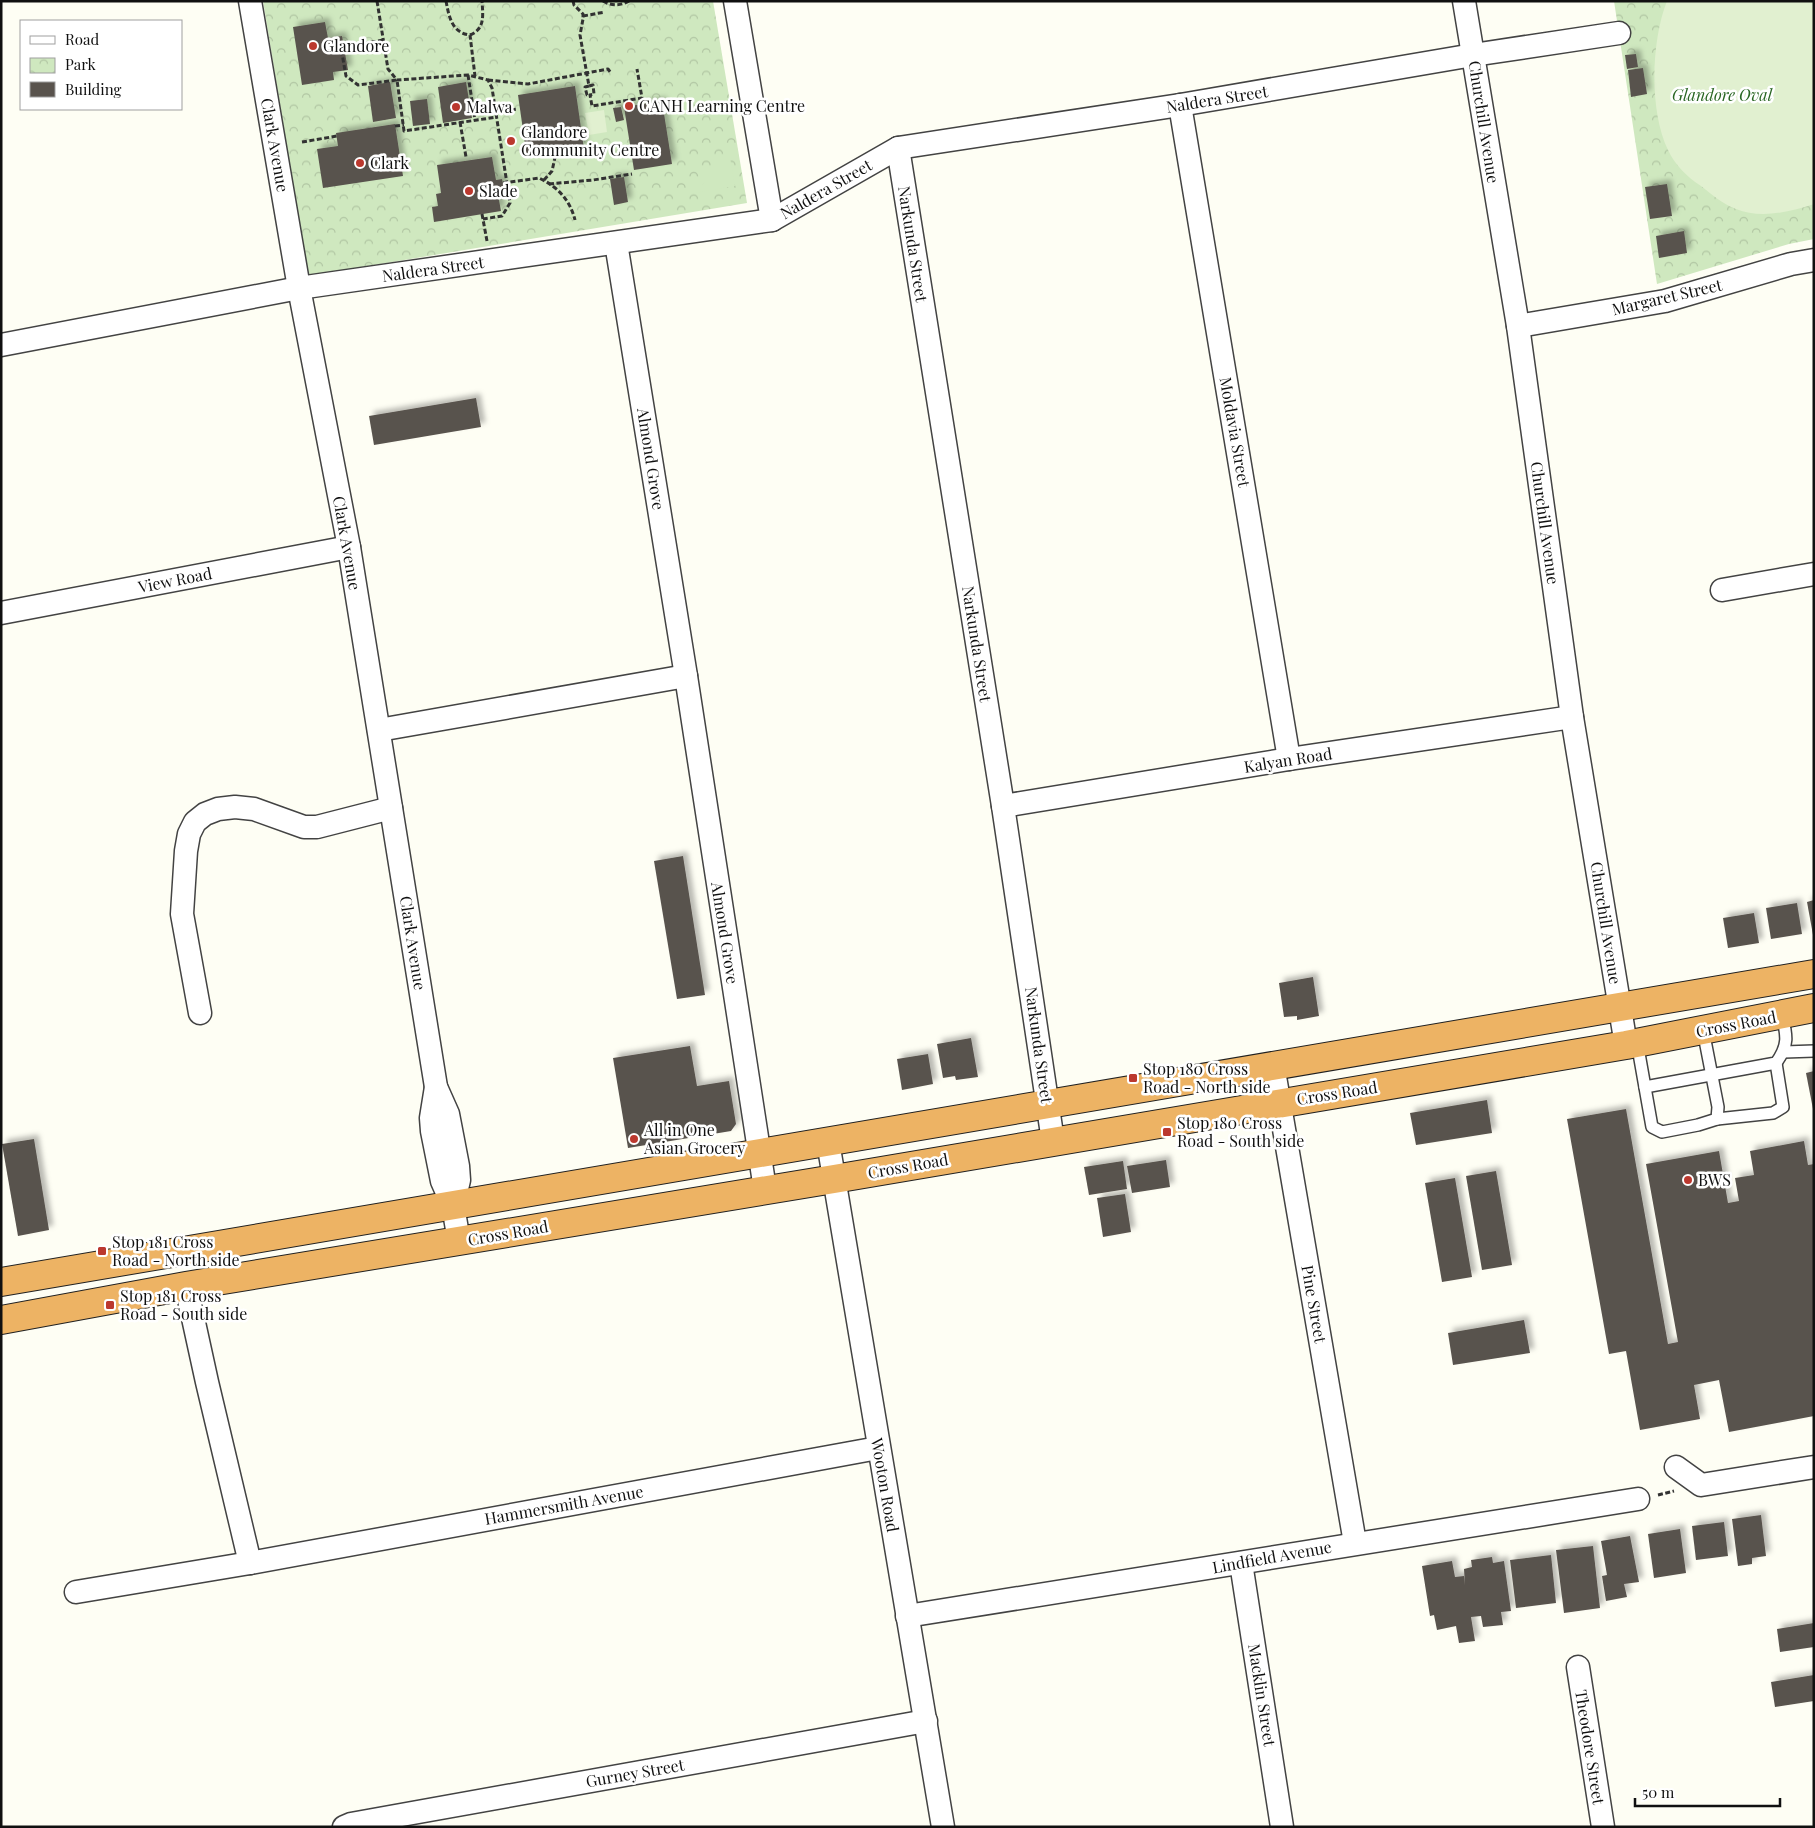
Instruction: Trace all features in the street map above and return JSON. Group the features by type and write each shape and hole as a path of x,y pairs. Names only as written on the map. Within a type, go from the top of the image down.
{"highway":[{"path":"1,1282 1048,1106 1273,1065 1814,974"},
{"name":"Cross Road","path":"1,1320 186,1286 1631,1044 1814,1008"}],"street":[{"name":"Clark Avenue","path":"250,1 299,288 349,547 379,730 436,1087 432,1131 442,1183 453,1206 459,1241"},
{"path":"736,1 772,220"},
{"name":"Churchill Avenue","path":"1464,1 1518,326 1572,717 1620,1007 1631,1044"},
{"name":"Naldera Street","path":"2,338 299,288 772,220 898,148 1180,105 1619,33"},
{"name":"Moldavia Street","path":"1180,105 1289,759"},
{"name":"Narkunda Street","path":"898,148 1003,806 1053,1141"},
{"name":"Almond Grove","path":"616,243 686,676 765,1189"},
{"name":"Margaret Street","path":"1518,326 1665,301 1791,264 1814,260"},
{"name":"View Road","path":"1,613 349,547"},
{"path":"1722,590 1814,574"},
{"path":"379,730 686,676"},
{"name":"Kalyan Road","path":"1003,806 1289,759 1572,717"},
{"path":"200,1013 182,914 186,851 189,834 195,822 205,814 218,809 236,807 254,810 304,827 317,827 391,808"},
{"name":"Pine Street","path":"1273,1065 1355,1543"},
{"name":"Wooton Road","path":"828,1142 943,1827"},
{"path":"186,1286 250,1563"},
{"name":"Hammersmith Avenue","path":"76,1592 250,1563 878,1448"},
{"path":"1676,1467 1701,1485 1814,1467"},
{"name":"Lindfield Avenue","path":"907,1616 1638,1499"},
{"name":"Macklin Street","path":"1241,1563 1282,1827"},
{"name":"Theodore Street","path":"1578,1667 1603,1827"},
{"name":"Gurney Street","path":"344,1827 351,1824 926,1721"}],"lane":[{"path":"1645,1087 1776,1063 1784,1052 1785,1028 1782,1014"},
{"path":"1702,1030 1718,1107 1717,1120"},
{"path":"1631,1044 1645,1087 1652,1127 1662,1132 1717,1120 1773,1113 1783,1107 1776,1063"},
{"path":"1784,1052 1814,1051"}],"path":[{"path":"377,1 388,68 397,80 404,131 475,120 518,110"},
{"path":"446,1 454,28 463,34 470,35 477,32 482,23 482,1"},
{"path":"573,1 583,16 580,35 589,86 593,85 594,94 590,95 592,106 642,98 637,69"},
{"path":"603,1 610,5 625,4 629,1"},
{"path":"583,16 604,12"},
{"path":"470,35 475,76"},
{"path":"384,40 341,48 346,76 358,85 468,75 488,80 528,84 608,70 611,73"},
{"path":"468,75 475,120"},
{"path":"483,219 502,216 510,203 505,183 492,88 488,80"},
{"path":"460,122 466,157"},
{"path":"395,126 404,125"},
{"path":"302,142 337,136"},
{"path":"544,180 552,170 556,153"},
{"path":"548,184 632,174"},
{"path":"505,183 534,178 544,180 568,200 575,220"},
{"path":"482,214 490,261"},
{"path":"1638,1499 1701,1485"}],"green space":[{"name":"Glandore Community Centre","path":"263,1 713,1 747,203 308,276"},
{"name":"Glandore Oval","path":"1614,1 1814,1 1814,239 1789,244 1657,284"},
{"name":"Glandore Oval","path":"1667,1 1814,1 1814,204 1795,210 1775,213 1755,214 1745,212 1717,199 1686,175 1674,161 1662,134 1655,96 1654,76 1658,36"},
{"path":"604,110 607,132 589,135 585,113"},
{"path":"730,157 735,186 694,193"}],"building":[{"name":"Glandore","path":"325,22 328,38 342,36 348,70 333,72 334,80 302,85 293,27"},
{"path":"1636,54 1638,67 1627,69 1625,55"},
{"path":"1643,68 1647,94 1631,97 1628,70"},
{"path":"390,82 396,118 373,122 368,86"},
{"name":"Malwa","path":"466,82 472,118 443,123 438,87"},
{"path":"575,86 584,149 527,158 518,95"},
{"path":"427,99 430,124 413,126 410,101"},
{"path":"662,101 672,164 634,170 624,107"},
{"path":"621,107 624,120 616,122 613,108"},
{"name":"Clark","path":"395,124 403,176 323,188 317,149 338,146 336,133"},
{"name":"Slade","path":"492,157 496,180 502,179 504,188 497,189 501,211 434,222 432,207 438,206 436,194 441,193 437,165"},
{"path":"624,177 628,202 614,205 610,179"},
{"path":"1667,184 1672,216 1650,219 1645,187"},
{"path":"1684,231 1687,253 1659,258 1656,236"},
{"path":"476,398 481,427 374,445 369,416"},
{"path":"683,856 705,995 677,999 654,861"},
{"path":"1814,900 1814,935 1813,935 1807,902"},
{"path":"1797,903 1802,934 1771,939 1766,908"},
{"path":"1754,913 1759,943 1728,948 1723,918"},
{"path":"1313,977 1319,1016 1297,1020 1297,1016 1284,1017 1279,983"},
{"path":"971,1038 978,1077 956,1080 955,1076 943,1078 937,1044"},
{"path":"690,1046 697,1086 729,1081 736,1124 731,1131 628,1148 613,1058"},
{"path":"928,1054 933,1084 902,1090 897,1059"},
{"path":"1814,1071 1814,1109 1813,1109 1806,1073"},
{"path":"1487,1100 1492,1133 1416,1145 1410,1113"},
{"path":"1626,1109 1668,1344 1678,1342 1646,1164 1719,1151 1728,1203 1739,1201 1735,1178 1754,1175 1750,1151 1804,1141 1808,1165 1814,1164 1814,1416 1729,1432 1719,1380 1694,1385 1700,1419 1640,1430 1626,1351 1609,1354 1567,1119"},
{"path":"34,1139 49,1230 18,1236 2,1144"},
{"path":"1166,1160 1170,1187 1132,1193 1127,1166"},
{"path":"1123,1161 1127,1189 1089,1195 1084,1167"},
{"path":"1496,1171 1512,1265 1482,1270 1466,1176"},
{"path":"1455,1178 1472,1277 1442,1282 1425,1183"},
{"path":"1125,1194 1131,1232 1103,1237 1097,1198"},
{"path":"1524,1320 1530,1353 1453,1365 1448,1333"},
{"path":"1761,1515 1766,1556 1752,1558 1752,1564 1738,1566 1732,1519"},
{"path":"1724,1522 1728,1556 1696,1560 1692,1526"},
{"path":"1680,1529 1686,1573 1654,1578 1648,1534"},
{"path":"1630,1536 1639,1582 1624,1584 1627,1597 1606,1601 1602,1576 1607,1575 1601,1541"},
{"path":"1593,1546 1600,1608 1564,1613 1556,1550"},
{"path":"1551,1555 1556,1603 1516,1608 1510,1560"},
{"path":"1492,1557 1493,1563 1504,1561 1511,1611 1501,1612 1503,1625 1483,1627 1481,1616 1471,1617 1475,1641 1459,1643 1456,1626 1437,1630 1434,1615 1430,1616 1422,1566 1452,1561 1455,1577 1464,1576 1465,1585 1464,1569 1472,1567 1471,1560"},
{"path":"1814,1623 1814,1647 1780,1652 1777,1629"},
{"path":"1814,1675 1814,1701 1775,1707 1771,1682"}],"place":[{"name":"Glandore","path":"313,46"},
{"name":"CANH Learning Centre","path":"629,106"},
{"name":"Malwa","path":"456,107"},
{"name":"Glandore Community Centre","path":"511,141"},
{"name":"Clark","path":"360,163"},
{"name":"Slade","path":"469,191"},
{"name":"Stop 180 Cross Road - North side","path":"1133,1078"},
{"name":"Stop 180 Cross Road - South side","path":"1167,1132"},
{"name":"All in One Asian Grocery","path":"634,1139"},
{"name":"BWS","path":"1688,1180"},
{"name":"Stop 181 Cross Road - North side","path":"102,1251"},
{"name":"Stop 181 Cross Road - South side","path":"110,1305"}]}
